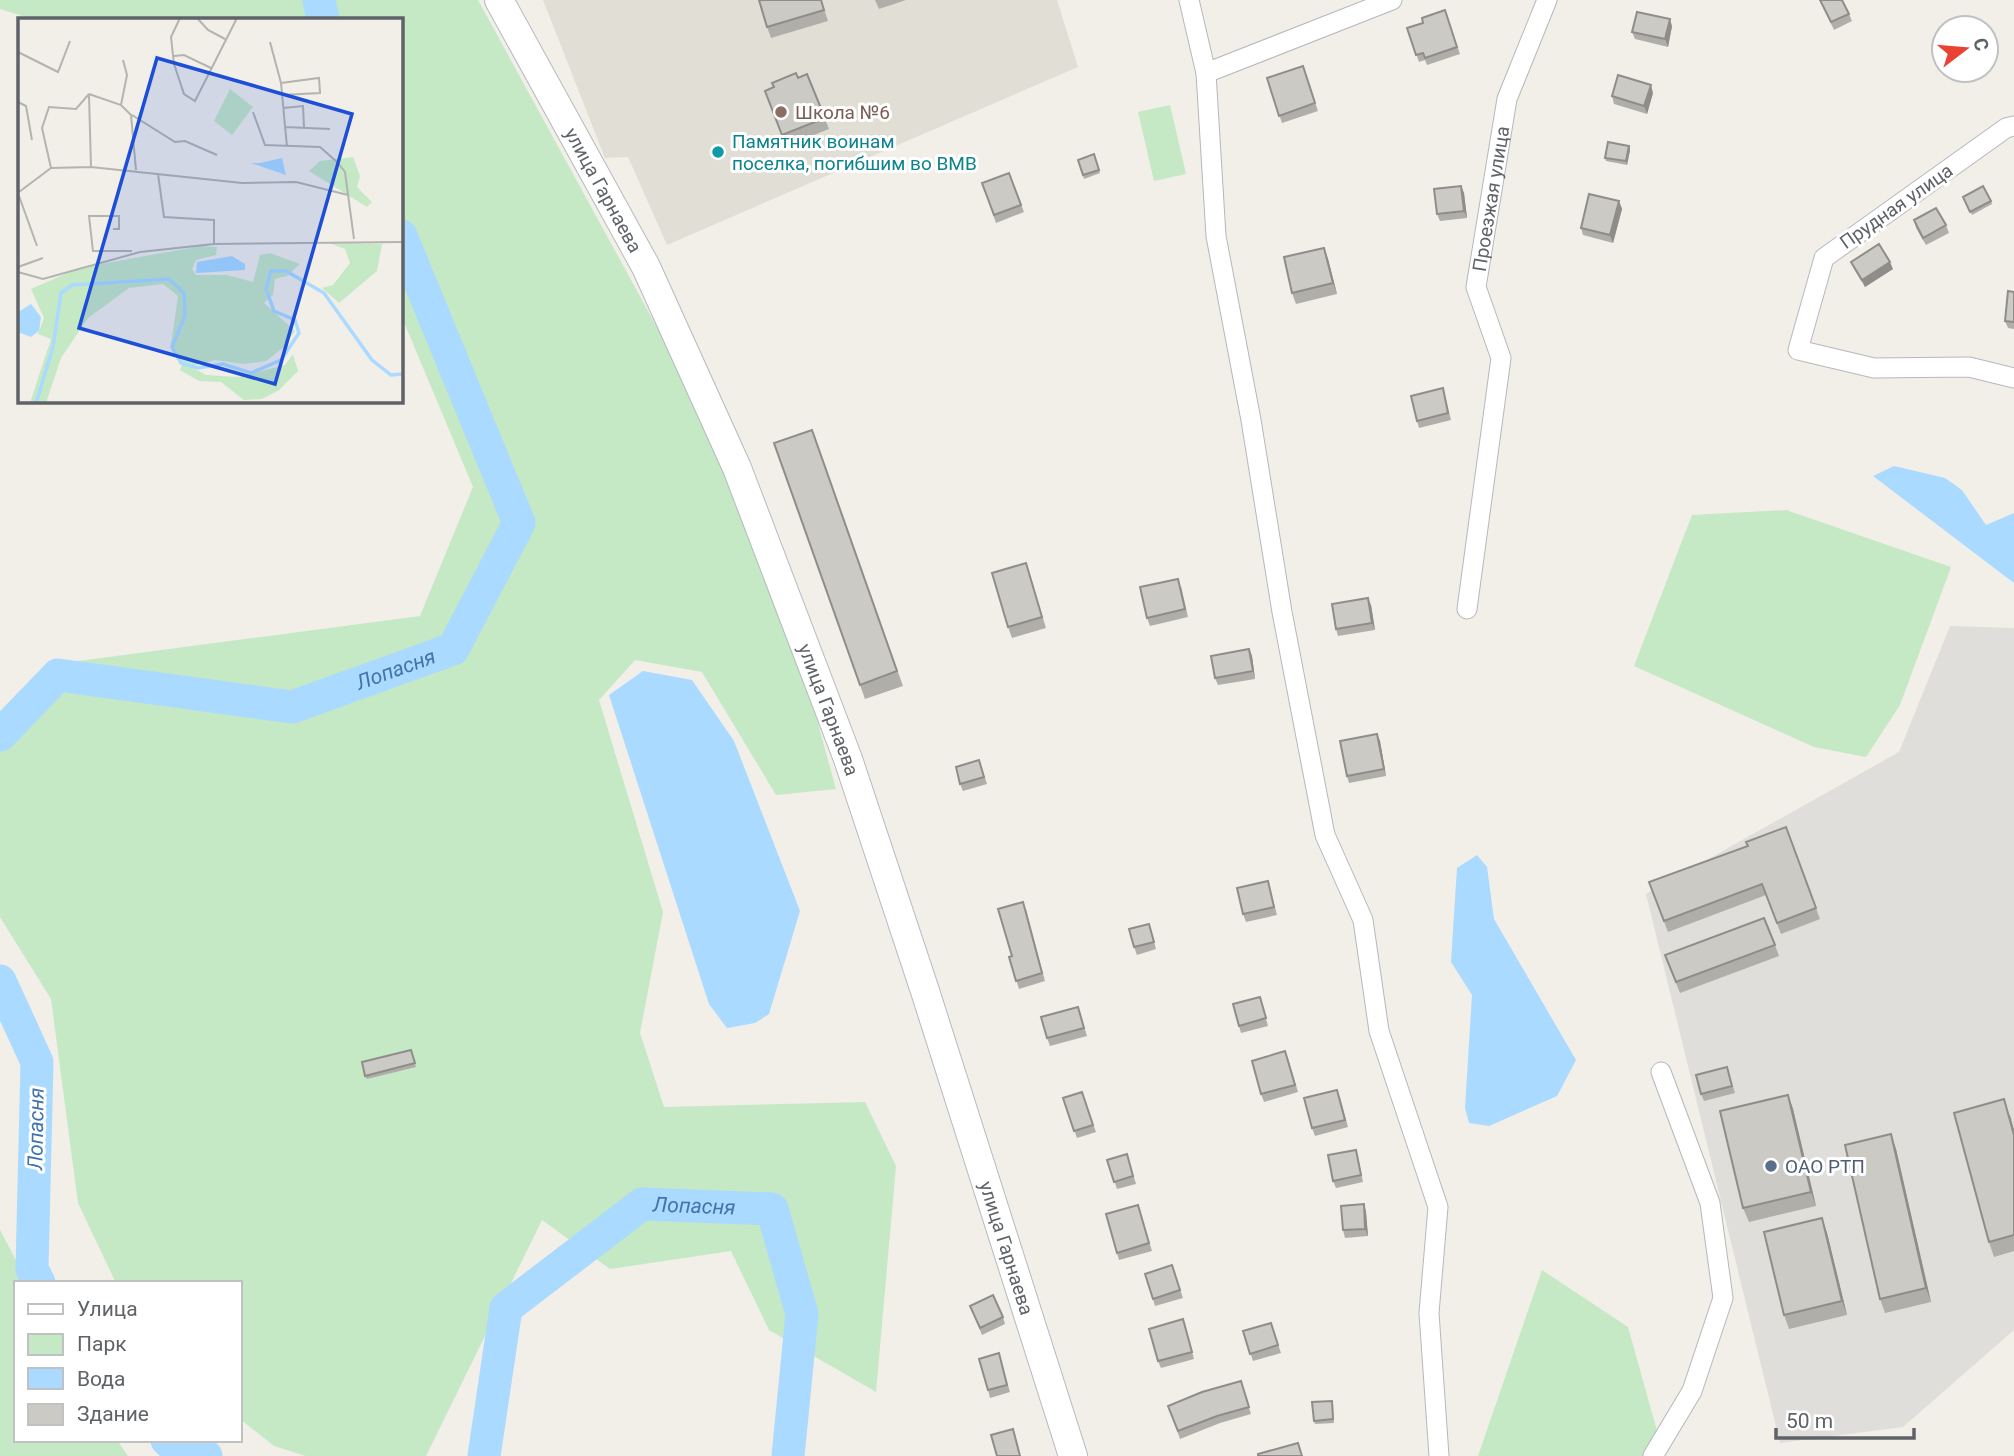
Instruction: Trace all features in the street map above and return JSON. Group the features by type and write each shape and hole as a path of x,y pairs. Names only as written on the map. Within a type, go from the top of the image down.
{"street":[{"name":"улица Гарнаева","path":"499,0 646,267 737,468 848,759 1073,1456"},
{"path":"1189,0 1206,73 1216,236 1251,420 1282,612 1325,835 1363,920 1379,1031 1438,1207 1429,1313 1439,1456"},
{"path":"1206,73 1392,0"},
{"name":"Проезжая улица","path":"1467,608 1501,358 1476,287 1507,99 1547,0"},
{"name":"Прудная улица","path":"2014,126 2006,128 1824,258 1798,350 1874,368 1969,367 2014,378"},
{"path":"1653,1456 1692,1391 1723,1298 1710,1203 1661,1072"}],"shaded area":[{"name":"Школа №6","path":"543,0 1057,0 1078,67 667,245 628,157 605,158"},
{"path":"1950,626 2014,628 2014,1330 1903,1427 1780,1443 1646,894 1899,752"}],"green space":[{"path":"0,0 478,0 689,386 804,673 836,789 776,795 702,672 635,660 599,700 663,912 640,1033 664,1107 865,1102 896,1166 876,1392 769,1330 731,1251 610,1269 542,1220 426,1456 306,1456 274,1446 242,1421 242,1281 115,1281 78,1203 51,999 0,917 0,736 71,662 420,616 473,487 402,317 402,18 29,18 0,9"},
{"path":"1170,105 1186,174 1154,181 1138,112"},
{"path":"1786,510 1951,567 1900,705 1866,757 1814,747 1634,666 1692,515"},
{"path":"0,1230 27,1281 14,1281 14,1442 118,1442 128,1456 0,1456"},
{"path":"1542,1270 1628,1327 1664,1456 1478,1456"}],"water":[{"path":"1894,466 1945,478 1962,490 1986,525 2014,513 2014,583 1873,476"},
{"path":"643,671 692,680 734,741 800,911 769,1014 755,1023 727,1028 709,1004 609,695"},
{"path":"1477,855 1487,867 1494,919 1576,1060 1557,1096 1489,1126 1469,1123 1465,1108 1472,995 1451,962 1457,868"}],"building":[{"path":"759,0 821,0 824,10 767,27"},
{"path":"1820,0 1842,0 1849,14 1831,22"},
{"path":"1445,10 1457,47 1425,58 1423,53 1416,55 1407,28 1423,23 1422,18"},
{"path":"1637,12 1670,19 1665,39 1632,32"},
{"path":"1303,66 1315,103 1279,116 1267,78"},
{"path":"796,73 798,78 807,74 825,118 782,135 765,91 774,87 772,83"},
{"path":"1618,75 1651,85 1644,106 1612,96"},
{"path":"1608,142 1629,146 1626,161 1605,158"},
{"path":"1094,154 1099,170 1083,175 1078,160"},
{"path":"1009,173 1021,205 994,215 982,183"},
{"path":"1461,186 1464,211 1437,214 1434,189"},
{"path":"1983,186 1991,201 1970,212 1963,197"},
{"path":"1589,194 1619,201 1610,235 1581,228"},
{"path":"1936,208 1946,225 1923,238 1914,220"},
{"path":"1879,244 1890,262 1862,280 1851,262"},
{"path":"1324,248 1333,283 1292,293 1284,257"},
{"path":"2008,291 2014,292 2014,322 2005,321"},
{"path":"1443,388 1448,413 1417,421 1411,396"},
{"path":"812,430 897,671 860,685 774,443"},
{"path":"1026,563 1042,617 1008,627 992,573"},
{"path":"1178,579 1185,609 1147,618 1140,587"},
{"path":"1368,598 1372,623 1336,629 1332,604"},
{"path":"1249,649 1253,671 1215,678 1211,656"},
{"path":"1377,734 1384,769 1347,776 1340,741"},
{"path":"979,760 984,777 960,784 956,767"},
{"path":"1786,827 1816,908 1777,923 1762,884 1664,921 1649,882 1748,846 1746,842"},
{"path":"1268,881 1274,907 1243,914 1237,888"},
{"path":"1023,902 1042,973 1016,981 1009,957 1012,956 998,909"},
{"path":"1764,918 1775,945 1676,982 1665,955"},
{"path":"1149,924 1154,942 1134,947 1129,929"},
{"path":"1260,997 1266,1018 1239,1026 1233,1004"},
{"path":"1078,1007 1084,1028 1047,1038 1041,1017"},
{"path":"411,1050 415,1063 365,1076 362,1062"},
{"path":"1285,1051 1295,1085 1261,1094 1252,1061"},
{"path":"1727,1067 1732,1086 1701,1094 1696,1075"},
{"path":"1337,1090 1345,1120 1312,1128 1304,1098"},
{"path":"1082,1092 1093,1125 1074,1131 1063,1098"},
{"name":"ОАО РТП","path":"1788,1095 1811,1192 1743,1208 1720,1111"},
{"path":"2004,1099 2014,1135 2014,1235 1989,1242 1954,1113"},
{"path":"1891,1134 1926,1288 1880,1299 1845,1145"},
{"path":"1356,1150 1361,1175 1333,1181 1328,1155"},
{"path":"1127,1154 1133,1176 1114,1182 1107,1160"},
{"path":"1364,1204 1365,1229 1343,1230 1341,1206"},
{"path":"1138,1205 1149,1243 1117,1253 1106,1214"},
{"path":"1822,1218 1842,1301 1784,1315 1764,1232"},
{"path":"1172,1265 1180,1290 1153,1299 1145,1274"},
{"path":"993,1295 1003,1317 980,1328 970,1306"},
{"path":"1183,1319 1192,1352 1158,1361 1149,1329"},
{"path":"1271,1323 1278,1345 1250,1354 1243,1331"},
{"path":"999,1353 1007,1385 988,1390 979,1359"},
{"path":"1241,1381 1249,1407 1178,1431 1168,1406 1202,1392"},
{"path":"1332,1401 1333,1419 1314,1421 1312,1402"},
{"path":"1013,1429 1020,1456 997,1456 991,1435"},
{"path":"1298,1443 1302,1456 1258,1456 1258,1454"}],"waterway":[{"name":"Лопасня","path":"319,0 323,18"},
{"name":"Лопасня","path":"0,735 58,675 292,707 453,649 519,523 402,238"},
{"name":"Лопасня","path":"0,981 37,1062 32,1269 38,1281"},
{"name":"Лопасня","path":"484,1456 506,1308 642,1204 772,1209 802,1314 788,1456"},
{"name":"Лопасня","path":"169,1442 180,1452 206,1456"}],"place":[{"name":"Школа №6","path":"781,112"},
{"name":"Памятник воинам поселка, погибшим во ВМВ","path":"718,152"},
{"name":"ОАО РТП","path":"1771,1166"}]}
